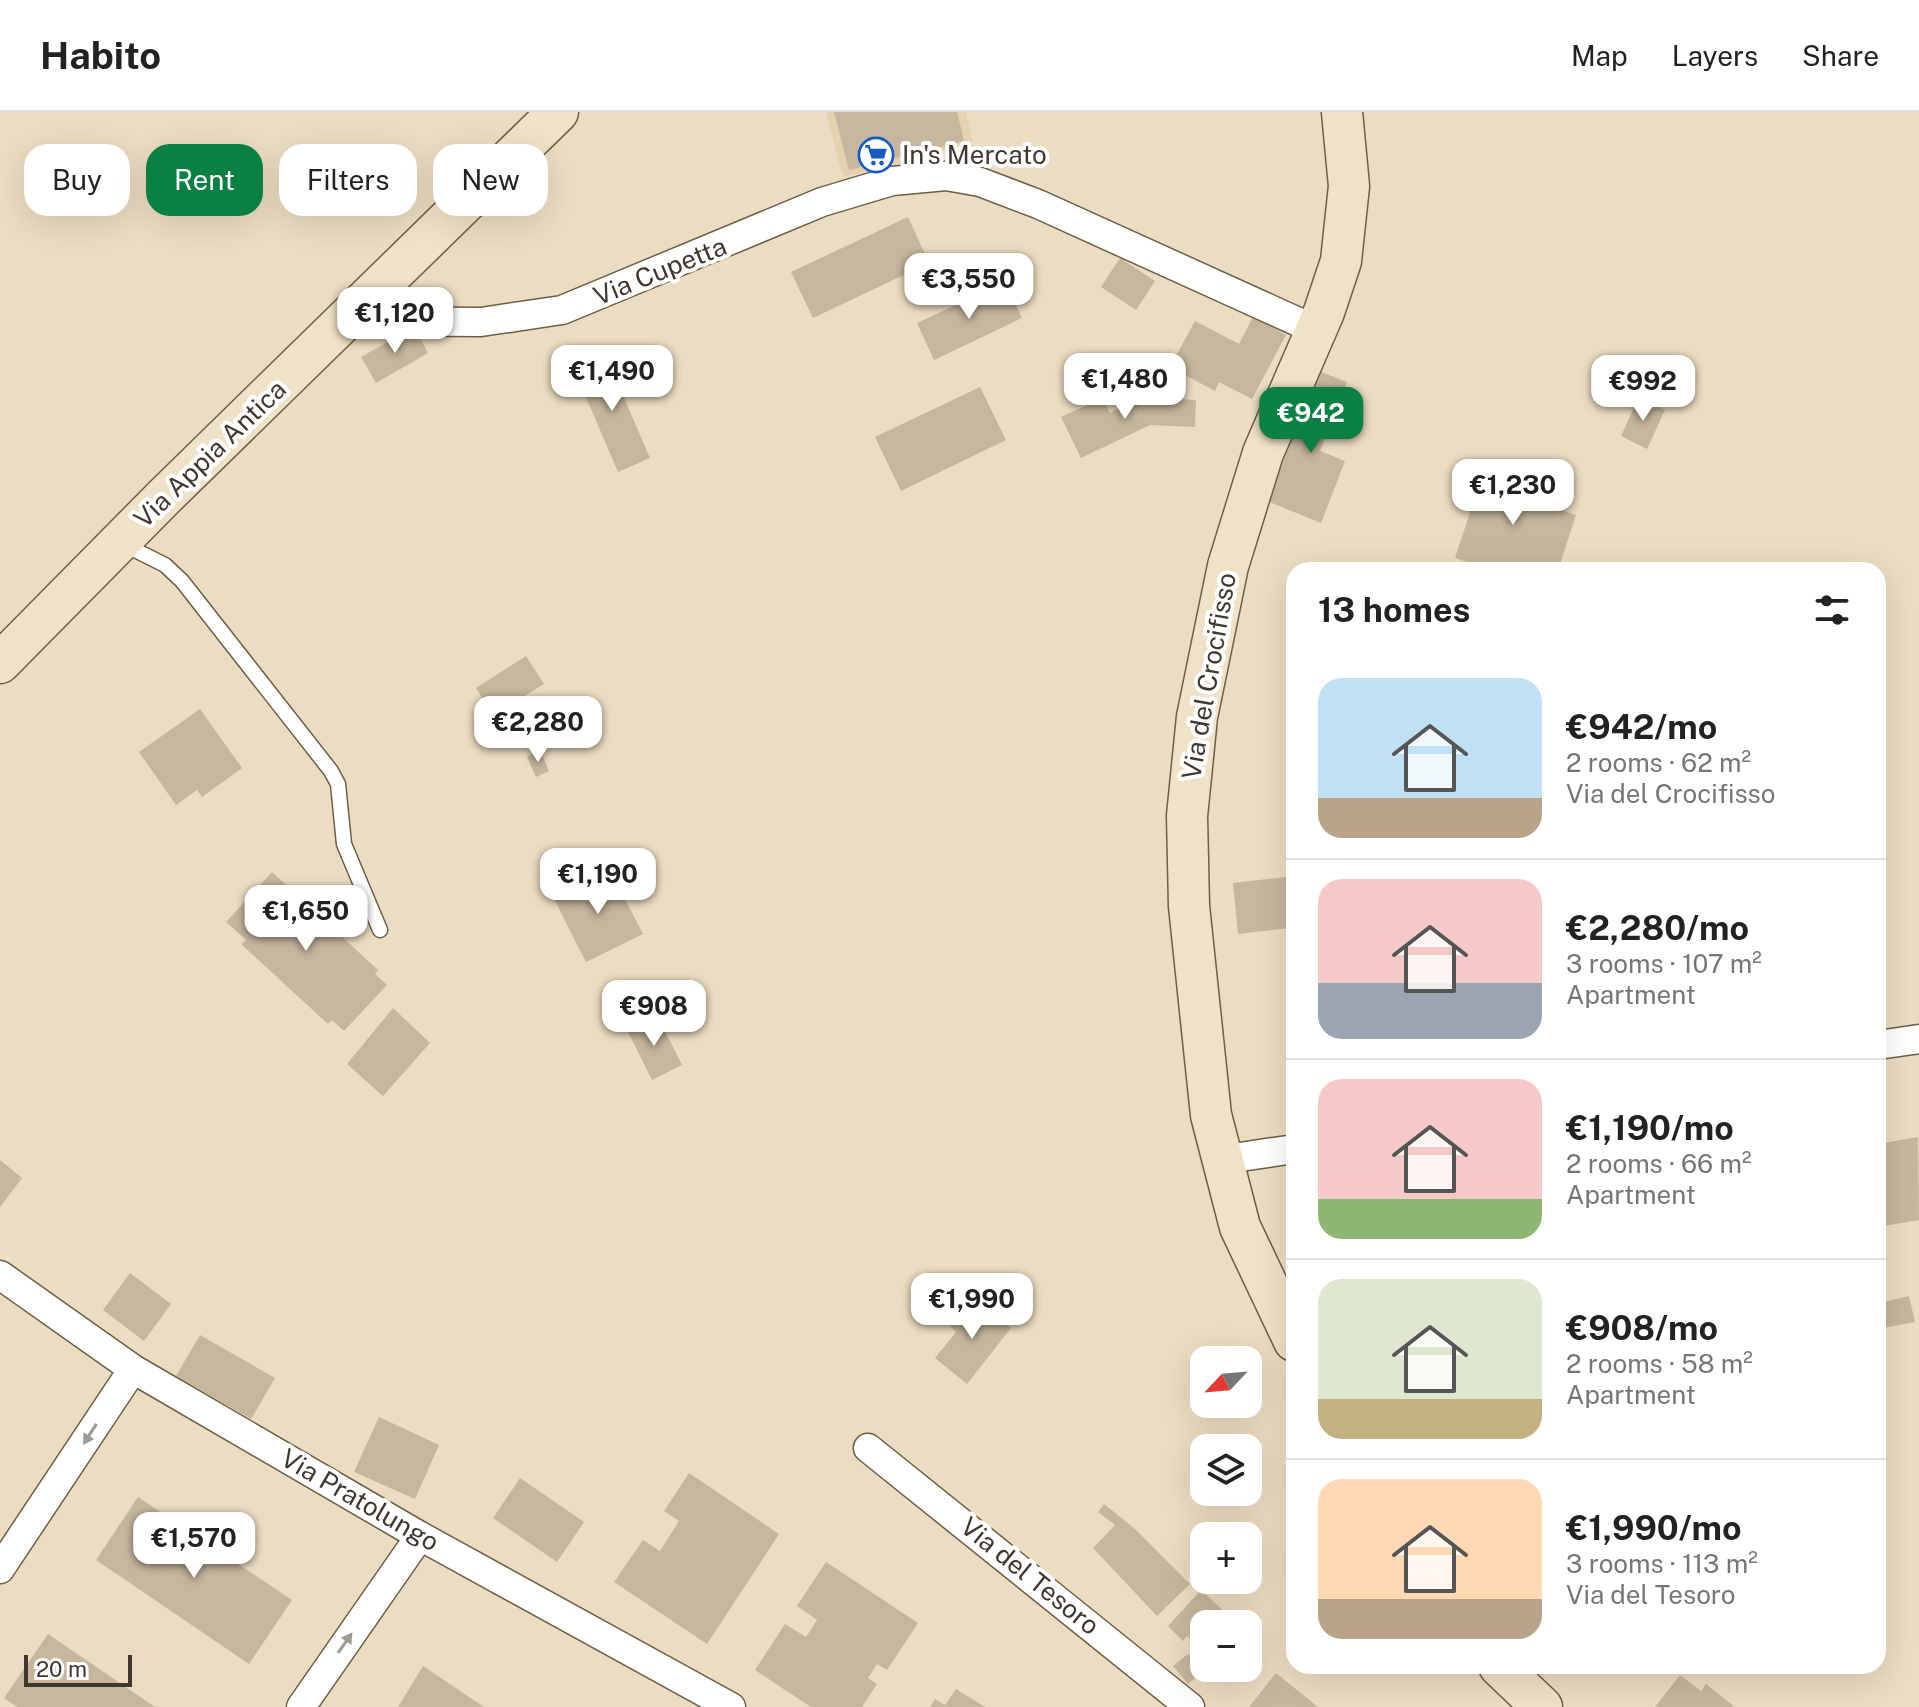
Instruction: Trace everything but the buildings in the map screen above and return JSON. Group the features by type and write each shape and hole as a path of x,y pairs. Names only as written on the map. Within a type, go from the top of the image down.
{"street":[{"name":"Via Appia Antica","path":"0,663 119,542 558,112"},
{"name":"Via del Crocifisso","path":"1286,1325 1248,1250 1220,1160 1203,1066 1189,906 1187,816 1192,756 1209,651 1245,504 1282,406 1336,279 1345,242 1349,186 1342,112"},
{"name":"Via Cupetta","path":"346,321 481,322 562,310 822,202 892,181 946,176 980,182 1038,204 1316,330"},
{"path":"1886,1044 1919,1039"},
{"path":"1220,1160 1286,1150"},
{"name":"Via Pratolungo","path":"0,1275 133,1369 420,1536 731,1707"},
{"path":"0,1569 133,1369"},
{"name":"Via del Tesoro","path":"868,1448 1190,1707"},
{"path":"301,1707 420,1536"},
{"path":"1507,1674 1542,1707"}],"lane":[{"path":"119,542 155,558 182,581 331,771 338,784 344,844 380,930"}],"shaded area":[{"name":"In's Mercato","path":"826,112 966,112 973,146 843,177"}],"place":[{"name":"In's Mercato","path":"876,155"}]}
